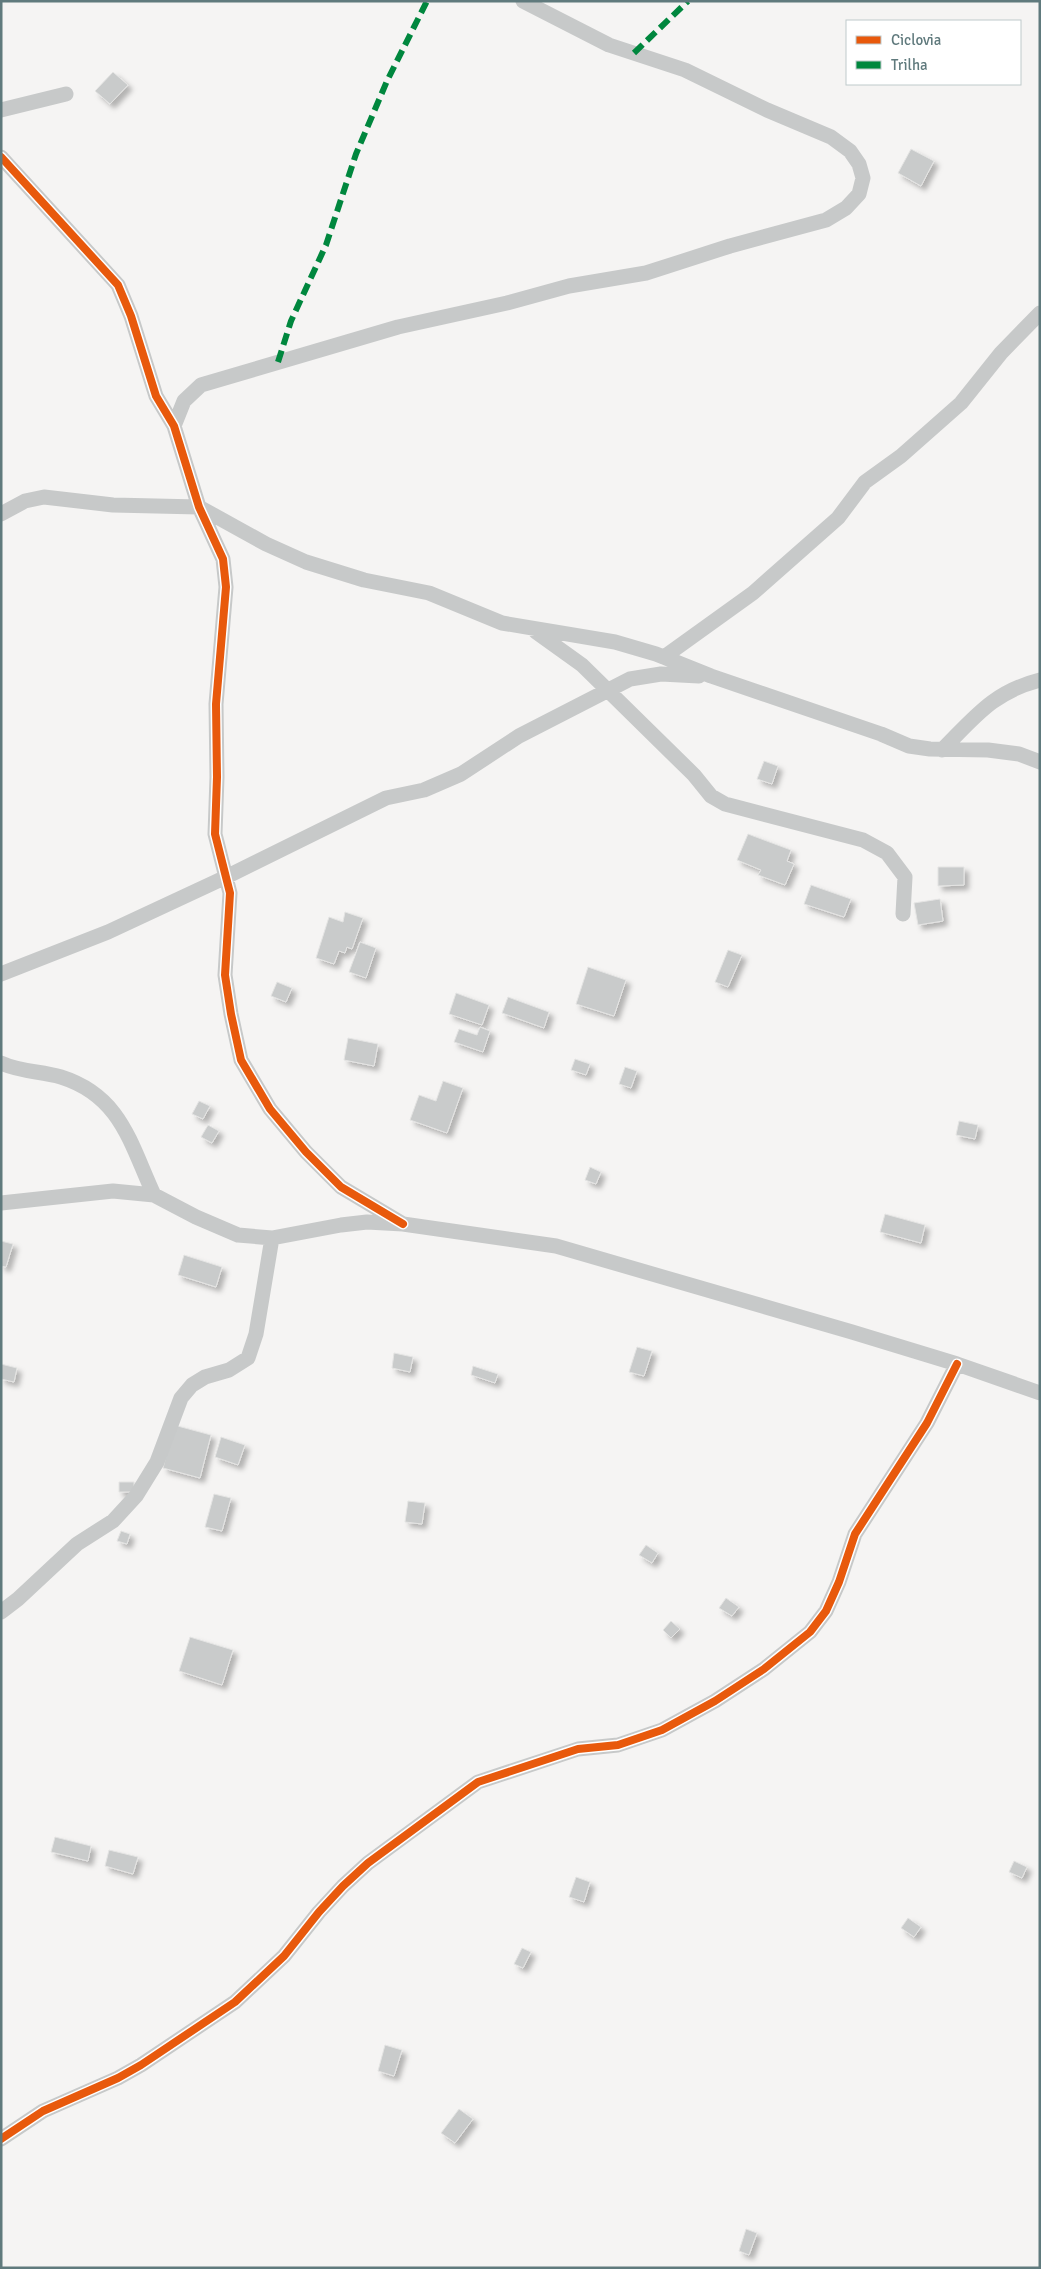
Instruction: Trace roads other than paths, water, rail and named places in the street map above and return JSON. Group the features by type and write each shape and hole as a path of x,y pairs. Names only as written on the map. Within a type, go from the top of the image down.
{"street":[{"path":"174,426 184,401 201,385 398,327 507,303 569,286 646,274 730,246 826,220 846,208 859,194 863,178 858,164 850,151 831,137 767,110 685,70 609,45 523,1"},
{"path":"1,110 66,94"},
{"path":"1,157 118,285 131,316 156,396 174,426 199,507 223,559 226,587 216,704 217,776 215,834 230,893 225,975 241,1060 270,1109 306,1152 341,1187 403,1224"},
{"path":"664,657 752,593 838,518 865,482 901,456 961,403 1001,353 1040,313"},
{"path":"1,514 25,501 44,497 113,505 199,507 266,544 306,562 364,580 429,593 502,623 615,642 664,657 711,676 881,734 909,746 942,750 988,750 1018,754 1040,762"},
{"path":"533,629 582,665 694,775 711,796 725,804 862,840 887,853 905,877 903,914"},
{"path":"1,974 108,932 226,878 386,798 424,790 461,774 519,736 630,679 661,674 711,676"},
{"path":"942,750 992,700 1009,690 1040,680"},
{"path":"1,1063 12,1068 57,1076 81,1084 101,1097 117,1116 154,1195"},
{"path":"1,1203 113,1191 154,1195 196,1218 238,1235 272,1238 367,1222 403,1224 556,1246 763,1305 957,1364 1040,1393"},
{"path":"1,1612 18,1599 77,1544 113,1521 136,1496 157,1462 181,1398 192,1385 205,1377 228,1370 248,1358 256,1334 272,1238"},
{"path":"1,2139 42,2111 118,2078 141,2065 235,2002 284,1956 319,1912 368,1863 478,1782 578,1749 618,1745 662,1730 715,1701 764,1669 810,1632 826,1611 855,1534 927,1423 957,1364"}]}
